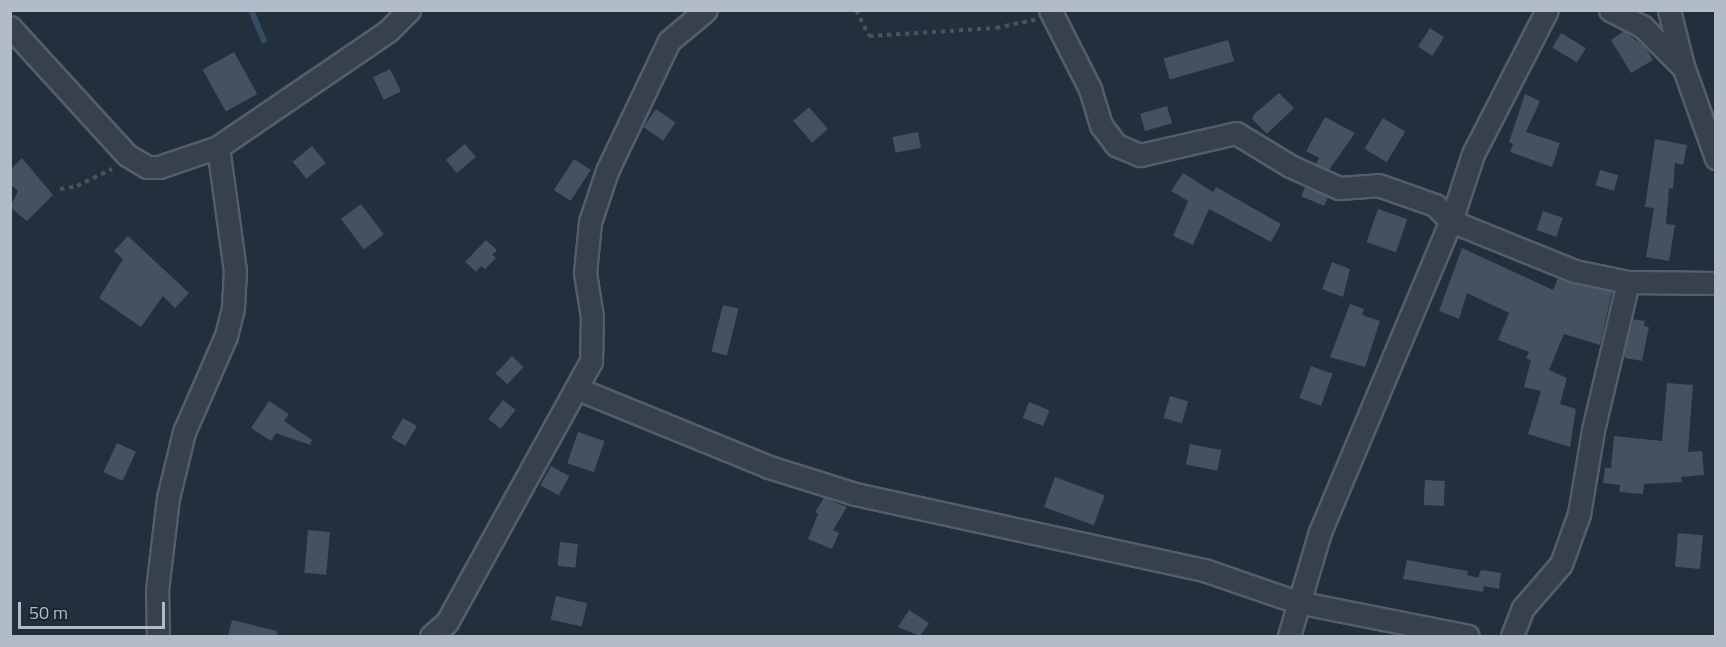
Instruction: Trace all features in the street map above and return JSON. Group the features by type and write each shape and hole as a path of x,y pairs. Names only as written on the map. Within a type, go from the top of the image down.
{"street":[{"path":"10,27 136,162 159,167 218,147 388,31 409,10"},
{"path":"431,636 447,622 578,390 591,362 592,317 585,273 590,222 607,171 669,41 706,10"},
{"path":"1289,636 1298,602 1363,424 1451,221 1473,154 1547,10"},
{"path":"1610,10 1642,26 1683,66"},
{"path":"1669,10 1683,66 1716,158"},
{"path":"1052,13 1090,89 1101,125 1116,145 1140,155 1236,133 1290,166 1339,188 1378,185 1435,205 1451,221 1575,271 1628,282 1716,284"},
{"path":"158,636 157,591 168,498 184,432 226,336 233,308 235,271 218,147"},
{"path":"1512,636 1523,608 1560,564 1579,514 1593,430 1628,282"},
{"path":"578,390 769,467 855,494 1204,570 1298,602 1468,636"}],"path":[{"path":"856,10 869,36 996,28 1052,13"},
{"path":"60,189 136,162"}],"building":[{"path":"1430,28 1444,37 1432,56 1418,46"},
{"path":"1624,31 1645,47 1653,60 1631,73 1611,40"},
{"path":"1561,33 1586,48 1577,63 1552,48"},
{"path":"1228,40 1234,61 1170,80 1164,58"},
{"path":"234,52 257,94 226,111 203,69"},
{"path":"390,69 401,91 384,100 373,77"},
{"path":"1279,93 1294,108 1267,134 1252,119 1254,114"},
{"path":"1525,94 1540,101 1526,132 1560,143 1552,167 1510,152 1513,144 1509,142"},
{"path":"1167,106 1172,123 1145,131 1140,114"},
{"path":"809,107 828,129 812,143 793,121"},
{"path":"656,109 676,123 663,141 643,127"},
{"path":"1325,117 1355,133 1329,170 1316,164 1319,158 1306,151"},
{"path":"1383,118 1405,131 1387,162 1364,149"},
{"path":"918,132 921,148 896,153 892,137"},
{"path":"1655,139 1687,145 1683,165 1675,163 1673,189 1669,188 1666,224 1675,225 1669,261 1646,257 1654,208 1645,207"},
{"path":"465,144 476,157 457,173 446,160"},
{"path":"312,146 326,163 306,179 293,162"},
{"path":"22,158 53,195 27,221 10,207 18,191 10,184 10,170"},
{"path":"574,159 591,170 571,201 554,190"},
{"path":"1600,170 1618,175 1614,191 1596,185"},
{"path":"1183,173 1213,192 1216,187 1281,224 1271,242 1209,209 1193,245 1173,236 1188,201 1171,191"},
{"path":"1305,187 1328,197 1324,206 1301,196"},
{"path":"361,204 384,234 364,249 341,219"},
{"path":"1378,209 1407,219 1396,252 1367,242"},
{"path":"1543,211 1563,218 1556,237 1536,230"},
{"path":"128,236 189,293 175,308 163,296 141,327 99,298 123,259 114,251"},
{"path":"486,240 497,250 492,255 496,258 485,269 481,266 476,272 465,262"},
{"path":"1462,248 1553,290 1558,278 1612,292 1600,345 1564,334 1549,370 1567,378 1560,404 1576,409 1570,447 1528,434 1541,391 1524,387 1531,360 1526,358 1529,352 1498,340 1509,313 1467,293 1459,319 1439,311"},
{"path":"1332,262 1350,269 1343,297 1322,289"},
{"path":"1350,304 1364,309 1362,315 1380,321 1365,367 1330,357"},
{"path":"723,305 739,309 727,355 711,352"},
{"path":"1632,319 1645,321 1644,326 1649,327 1642,361 1625,358 1624,354"},
{"path":"512,356 524,367 507,384 496,374"},
{"path":"1311,366 1333,374 1321,406 1299,398"},
{"path":"1667,383 1693,385 1688,452 1702,451 1704,475 1681,477 1682,482 1644,484 1643,494 1619,492 1620,485 1603,483 1605,468 1611,468 1614,436 1662,441"},
{"path":"1170,396 1188,401 1182,423 1164,418"},
{"path":"503,400 516,410 501,429 488,419"},
{"path":"269,401 289,414 284,421 312,440 310,445 276,433 271,441 251,428"},
{"path":"1029,402 1049,410 1043,426 1023,418"},
{"path":"403,418 417,426 405,446 392,438"},
{"path":"578,432 604,441 594,472 567,463"},
{"path":"117,443 136,452 123,481 103,472"},
{"path":"1190,444 1221,450 1217,471 1186,465"},
{"path":"551,466 569,476 559,495 540,485"},
{"path":"1055,477 1105,495 1094,525 1044,507"},
{"path":"1425,480 1445,481 1444,506 1424,505"},
{"path":"824,498 847,507 833,530 839,533 832,549 808,539 818,514 815,512"},
{"path":"308,530 330,532 326,575 304,573"},
{"path":"1678,533 1703,535 1700,569 1675,567"},
{"path":"560,542 578,544 575,568 557,566"},
{"path":"1407,560 1468,571 1467,575 1478,578 1481,570 1501,573 1499,589 1484,586 1483,592 1403,579"},
{"path":"556,596 587,603 582,627 551,619"},
{"path":"909,610 929,623 920,636 898,627"},
{"path":"232,620 277,631 277,636 228,636"}],"waterway":[{"path":"251,10 264,40"}]}
